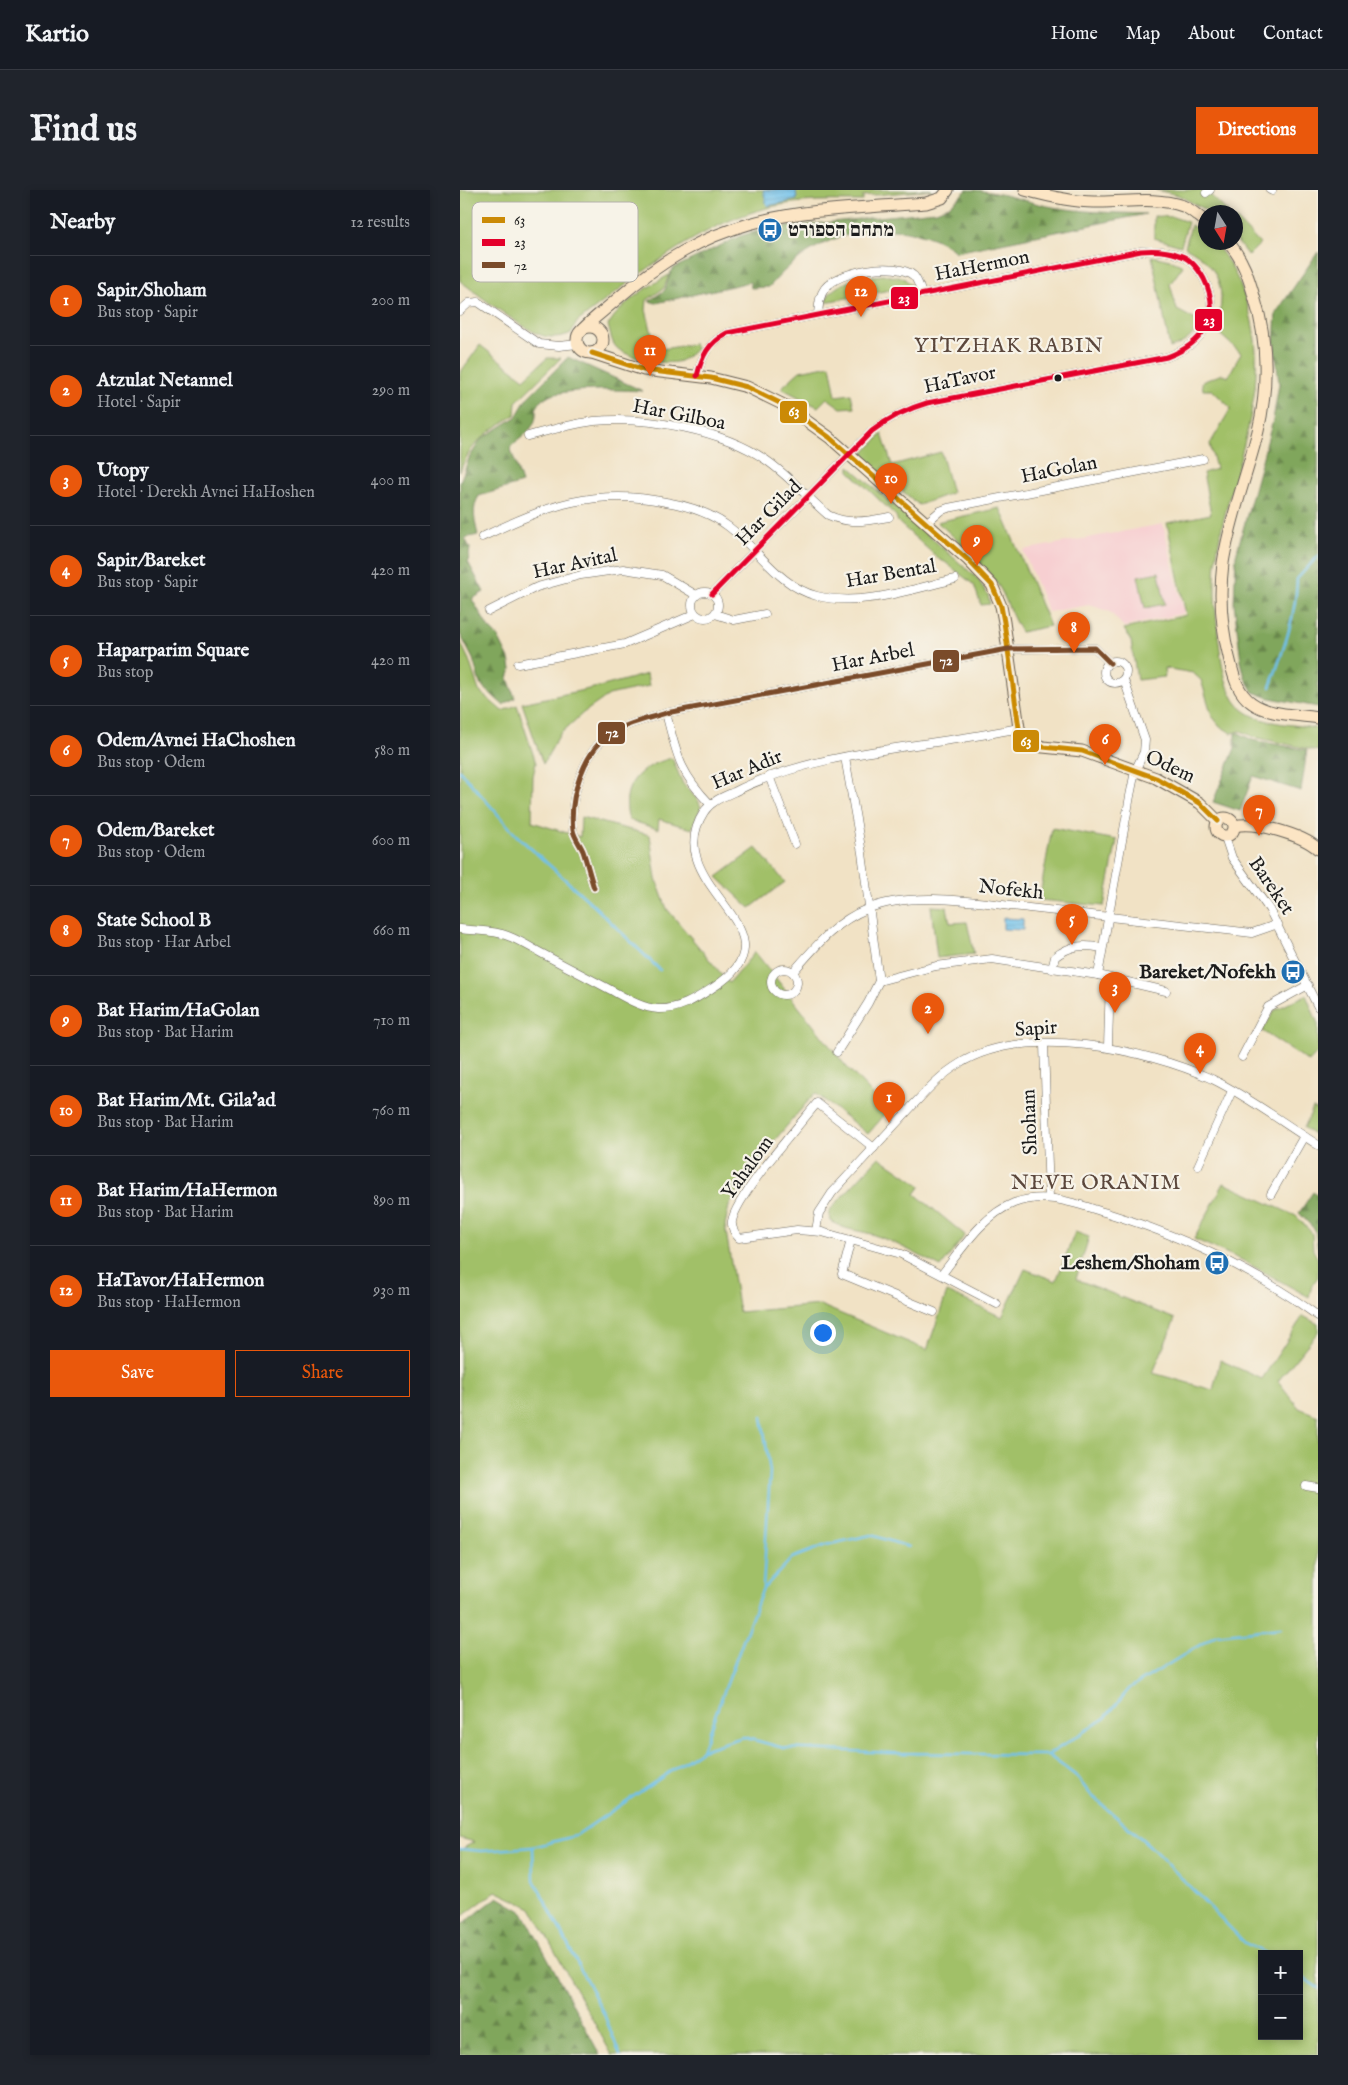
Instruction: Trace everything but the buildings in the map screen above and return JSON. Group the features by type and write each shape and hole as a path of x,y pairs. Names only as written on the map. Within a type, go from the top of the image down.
{"street":[{"path":"1025,190 1057,198 1092,202 1159,201 1184,207 1198,217"},
{"path":"1053,190 1092,202"},
{"path":"638,281 651,270 676,254 700,241 737,227 794,213 926,203 945,193"},
{"name":"HaHermon","path":"697,376 705,352 711,343 727,333 1141,251 1160,250 1181,255 1199,271 1212,304"},
{"path":"1234,250 1242,260 1258,308 1262,330 1264,376 1258,430 1234,512 1223,563 1221,603 1223,634 1232,669 1245,697 1264,710 1318,718"},
{"path":"818,314 819,301 826,287 838,279 868,270 898,269 907,272 914,277 922,294"},
{"path":"637,282 582,330 577,338 578,344 584,351 644,370 697,376 747,387 768,396 803,418 849,455 968,560 992,585 1001,606 1019,728"},
{"path":"460,311 469,303 478,302 539,344 559,346 578,344"},
{"name":"HaTavor","path":"849,455 872,431 886,421 909,408 926,402 1166,357 1180,352 1189,347 1205,331 1212,304"},
{"path":"592,353 599,349 602,338 601,319 609,306"},
{"path":"582,330 593,327 602,338 609,353 623,363"},
{"name":"Har Gilboa","path":"528,436 580,423 611,420 705,432 753,452 777,468 828,515 847,522 889,517"},
{"name":"Har Gilad","path":"712,594 849,455"},
{"name":"HaGolan","path":"926,523 940,511 948,508 1203,459"},
{"name":"Har Bental","path":"482,537 528,515 568,502 587,498 619,497 662,501 695,509 729,526 793,586 817,596 832,598 874,597 955,579"},
{"name":"Har Avital","path":"489,611 537,587 566,578 623,569 662,575 696,595"},
{"path":"695,614 692,603 696,595 704,592 712,594 718,605 714,614"},
{"path":"518,664 625,644 695,614 704,618 714,614 734,620 765,614"},
{"name":"Har Arbel","path":"594,888 582,850 573,832 573,813 580,777 595,749 611,733 666,713 1008,649 1095,648 1110,663"},
{"path":"1098,976 1136,770 1144,752 1145,740 1124,680 1126,674 1125,667 1117,661 1110,663 1104,671 1107,680 1117,684 1124,680"},
{"path":"666,713 683,771 710,804"},
{"name":"Har Adir","path":"460,929 507,935 620,995 648,1007 659,1009 682,1005 696,1000 724,981 740,960 744,949 742,929 706,880 696,858 695,835 697,827 710,804 769,776 797,766 1019,728"},
{"name":"Odem","path":"1019,728 1026,741 1034,745 1082,751 1136,770 1176,788 1200,803 1218,821"},
{"path":"838,1052 868,1003 879,980 870,908 845,758"},
{"path":"769,776 795,844"},
{"path":"1226,818 1235,826 1234,832 1226,837 1217,833 1218,821 1226,818"},
{"path":"1235,826 1247,824 1291,835 1303,839 1318,849"},
{"name":"Bareket","path":"1226,837 1232,858 1278,924 1318,1007"},
{"name":"Nofekh","path":"793,972 838,926 851,916 870,908 907,900 939,900 1108,916 1252,933 1278,924"},
{"path":"1052,968 1055,957 1070,948 1079,945 1102,948"},
{"path":"879,980 936,966 992,960 1098,976 1166,991"},
{"path":"1108,1047 1110,979"},
{"path":"1242,1057 1268,1007 1308,986"},
{"name":"Sapir","path":"816,1231 824,1204 930,1087 960,1063 990,1051 1044,1044 1108,1047 1174,1064 1213,1080 1318,1145"},
{"name":"Shoham","path":"1044,1044 1048,1198"},
{"path":"1198,1166 1232,1091"},
{"name":"Yahalom","path":"874,1148 817,1103 748,1190 735,1211 732,1224 739,1238 797,1230 816,1231 901,1254 997,1304"},
{"path":"1272,1194 1304,1136"},
{"path":"942,1274 977,1231 1002,1208 1027,1199 1048,1198 1136,1223 1208,1251 1261,1279 1318,1316"},
{"path":"851,1240 842,1274 934,1312"},
{"path":"1306,1486 1318,1488"}],"shaded area":[{"path":"1163,524 1184,613 1124,627 1110,612 1090,605 1048,612 1023,550"}],"green space":[{"path":"460,190 932,190 863,196 863,201 802,202 770,207 739,217 710,230 682,246 638,276 638,202 472,202 472,282 629,282 577,322 571,333 554,337 536,333 502,312 460,281"},
{"path":"967,190 1002,194 1058,208 1146,214 956,252 927,236 909,232 891,230 855,233 823,244 800,257 769,287 751,288 750,282 656,303 649,301 665,290 672,269 740,236 765,229 936,211 949,206"},
{"path":"1156,190 1205,190 1221,205 1198,206 1178,195"},
{"path":"1154,216 1173,217 1188,222 1181,246 1154,238"},
{"path":"1191,225 1198,230 1198,250 1220,250 1229,262 1245,298 1253,329 1256,360 1255,390 1250,420 1226,510 1217,555 1216,609 1224,672 1228,687 1235,701 1247,712 1256,717 1277,723 1318,729 1318,751 1254,737 1241,731 1231,733 1220,726 1212,716 1201,680 1193,673 1164,668 1165,677 1137,680 1131,641 1124,629 1186,615 1167,523 1211,514 1203,473 1216,469 1210,444 1231,408 1212,390 1203,390 1202,382 1222,374 1228,377 1241,353 1215,330 1219,317 1221,292 1214,271 1207,262 1185,247"},
{"path":"1243,226 1260,244 1248,256 1243,249"},
{"path":"1318,252 1318,707 1270,698 1253,692 1245,678 1241,661 1234,603 1236,555 1273,420 1279,384 1274,341 1276,313"},
{"path":"1152,256 1170,260 1183,266 1170,284 1177,310 1200,322 1195,332 1188,339 1170,348"},
{"path":"669,275 664,288 647,300 646,310 656,350 694,344 696,349 682,360 674,362 656,362 628,355 616,347 608,325 628,302"},
{"path":"884,275 904,278 912,286 825,302 829,295 842,284 867,277"},
{"path":"480,345 524,379 547,358 561,358 516,402 515,415 489,432 475,445 464,461 460,472 460,373"},
{"path":"568,357 643,391 577,391 551,395 543,399 536,409 535,421 529,431 510,447 522,483 479,496 475,505 474,515 478,535 465,538 470,548 468,562 484,592 472,599 488,627 498,637 509,659 511,669 508,678 515,698 503,705 480,684 473,659 460,634 460,482 469,458 481,439 516,417 527,398"},
{"path":"830,365 836,396 851,394 854,407 841,408 827,398 818,407 781,388 800,371"},
{"path":"882,434 892,465 941,452 952,493 919,505 876,469 863,454"},
{"path":"849,466 977,578 988,595 990,604 981,605 974,585 940,560 898,522 896,516 849,471"},
{"path":"1000,508 1050,626 1021,632 996,582 972,554 937,522"},
{"path":"1159,572 1165,604 1145,608 1138,576"},
{"path":"460,641 469,660 479,691 502,711 517,705 536,763 533,776 532,822 580,837 581,817 650,835 656,879 667,909 729,983 755,952 845,1065 888,1111 868,1134 815,1093 745,1175 729,1206 725,1225 739,1312 820,1305 927,1350 947,1292 1002,1317 1025,1269 1056,1281 1075,1232 1089,1237 1076,1279 1175,1319 1153,1373 1213,1390 1220,1360 1262,1379 1303,1316 1318,1324 1318,1332 1278,1381 1299,1408 1318,1416 1318,2055 612,2055 531,1908 496,1891 460,1918 460,1850 474,1842 460,1838"},
{"path":"647,674 649,686 609,695 583,713 560,734 543,764 522,703 603,686"},
{"path":"1235,733 1239,733 1252,740 1307,750 1301,791 1253,776 1240,811 1213,802 1235,748"},
{"path":"672,758 683,784 698,800 701,807 692,829 659,819 658,829 629,820 627,797 635,779 650,766"},
{"path":"1052,828 1117,840 1104,906 1039,900"},
{"path":"756,848 785,882 750,908 717,877"},
{"path":"931,906 947,907 950,923 967,922 974,954 937,958"},
{"path":"1306,995 1318,1024 1318,1052 1309,1062 1262,1031 1275,1010"},
{"path":"1313,1108 1318,1111 1318,1137 1304,1128"},
{"path":"879,1157 921,1186 915,1194 965,1235 941,1267 889,1241 871,1234 845,1228 831,1221 829,1211"},
{"path":"1224,1183 1296,1216 1312,1233 1313,1250 1318,1259 1318,1277 1312,1285 1309,1297 1242,1260 1194,1239"},
{"path":"1313,1192 1318,1196 1318,1252 1315,1230 1299,1213"},
{"path":"498,1897 523,1912 600,2055 460,2055 460,1926"}],"water":[{"path":"763,190 796,190 797,200 767,206"},
{"path":"1003,918 1023,919 1023,930 1003,929"}],"waterway":[{"path":"1270,687 1291,620 1297,579 1318,556"},
{"path":"460,771 516,835 590,902 660,970"},
{"path":"702,1750 763,1588 770,1472 762,1417"},
{"path":"764,1588 792,1558 826,1545 871,1535 909,1547"},
{"path":"1048,1755 1105,1718 1130,1688 1216,1635 1281,1628"},
{"path":"533,1847 575,1836 702,1750 743,1737 784,1748 893,1753 1048,1755 1075,1775 1091,1795 1150,1846 1245,1943 1259,1950"},
{"path":"460,1849 482,1851 533,1847 534,1880 604,2014 620,2055"},
{"path":"1303,1978 1318,1988"}],"transit line":[{"name":"23","path":"697,376 701,362 710,346 727,333 1141,251 1165,251 1187,259 1204,279 1211,305 1210,317 1199,337 1190,345 1167,357 927,403 891,418 872,431 712,594"},
{"name":"63","path":"592,353 644,370 711,378 747,387 786,406 829,437 968,560 992,585 1001,606 1019,728 1026,741 1043,747 1082,751 1156,778 1200,803 1218,821"},
{"name":"72","path":"594,888 583,851 573,830 573,804 580,777 593,752 601,741 624,726 666,713 1008,649 1095,648 1110,663"}],"place":[{"name":"מתחם הספורט","path":"770,230"},
{"name":"HaTavor/HaHermon","path":"861,317"},
{"name":"Bat Harim/HaHermon","path":"650,376"},
{"name":"Bat Harim/Mt. Gila'ad","path":"891,504"},
{"name":"Bat Harim/HaGolan","path":"977,566"},
{"name":"State School B","path":"1074,653"},
{"name":"Odem/Avnei HaChoshen","path":"1105,765"},
{"name":"Odem/Bareket","path":"1259,836"},
{"name":"Haparparim Square","path":"1072,945"},
{"name":"Bareket/Nofekh","path":"1293,972"},
{"name":"Utopy","path":"1115,1013"},
{"name":"Atzulat Netannel","path":"928,1034"},
{"name":"Sapir/Bareket","path":"1200,1074"},
{"name":"Sapir/Shoham","path":"889,1123"},
{"name":"Leshem/Shoham","path":"1217,1263"}],"district":[{"name":"YITZHAK RABIN","path":"1009,346"},
{"name":"NEVE ORANIM","path":"1096,1183"}]}
